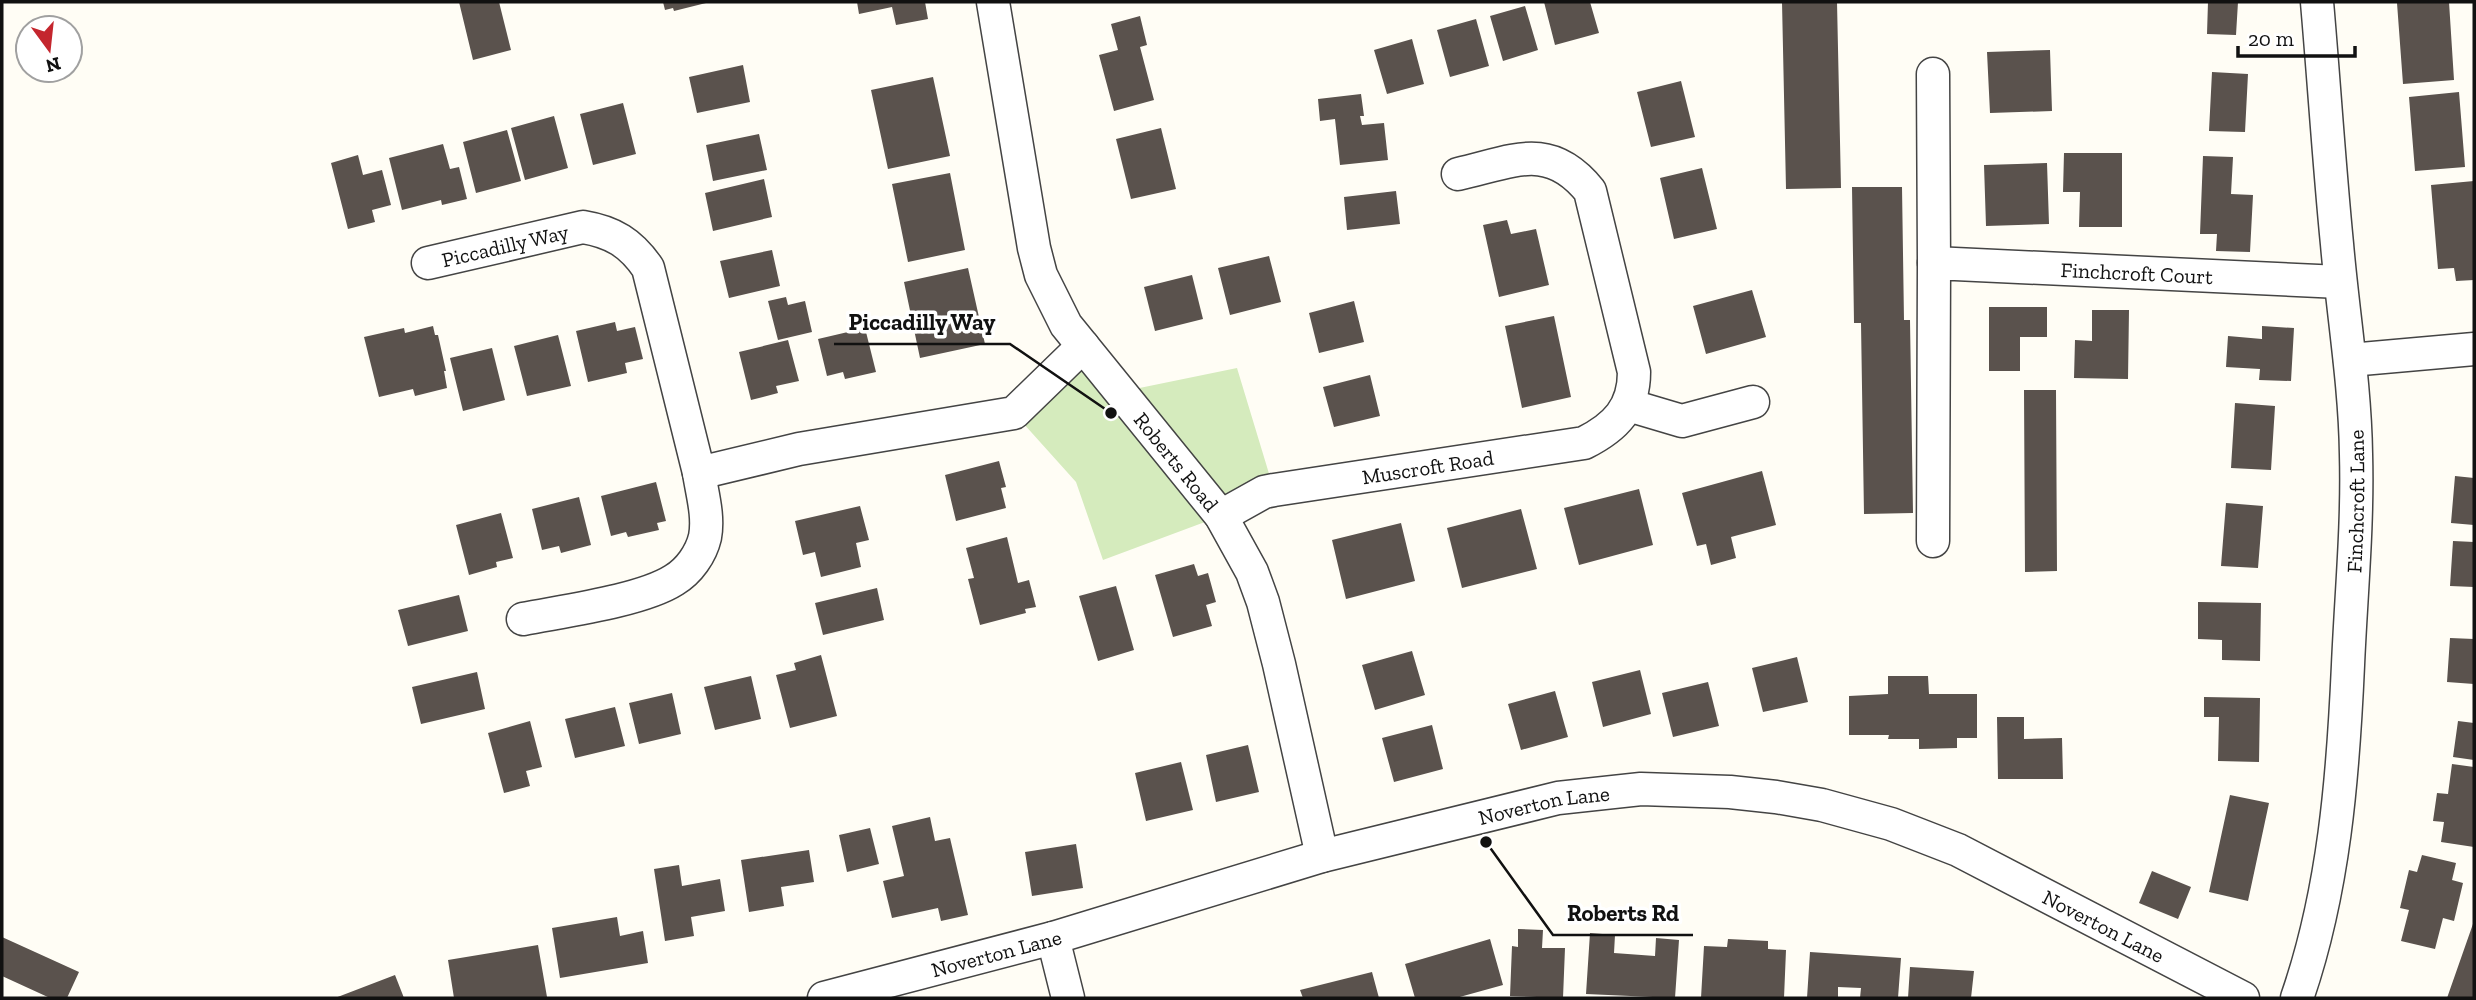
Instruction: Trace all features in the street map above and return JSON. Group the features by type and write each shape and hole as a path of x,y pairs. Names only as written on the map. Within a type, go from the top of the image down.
{"street":[{"name":"Roberts Road","path":"993,2 1034,248 1041,275 1052,301 1083,346 1221,516 1247,563 1264,602 1322,856"},
{"name":"Finchcroft Lane","path":"2297,998 2315,941 2330,873 2345,743 2356,455 2350,360 2340,282 2316,2"},
{"path":"1933,74 1933,541"},
{"path":"1458,174 1532,158 1549,160 1565,166 1579,177 1590,191 1632,358 1634,385 1628,405 1682,421 1753,402"},
{"name":"Piccadilly Way","path":"428,263 583,227 603,230 622,239 637,252 648,268 699,473 706,519 705,537 698,555 688,569 675,580 643,593 523,619"},
{"name":"Finchcroft Court","path":"1934,263 2340,282"},
{"path":"699,473 799,449 1014,413 1083,346"},
{"path":"2350,360 2474,349"},
{"name":"Muscroft Road","path":"1221,516 1264,492 1584,443 1612,425 1628,405"},
{"name":"Noverton Lane","path":"824,998 1053,938 1322,856 1558,798 1641,789 1730,792 1776,797 1891,824 1958,850 2243,998"},
{"path":"1053,938 1068,998"}],"green space":[{"path":"1083,346 1120,392 1237,368 1274,490 1221,516 1103,560 1076,482 1014,413"}],"building":[{"path":"459,2 499,2 511,50 473,60"},
{"path":"663,2 706,3 674,11 673,8 665,10"},
{"path":"857,2 925,2 928,19 896,25 892,7 859,14"},
{"path":"1544,2 1590,2 1599,33 1555,45"},
{"path":"1782,2 1837,2 1841,188 1786,189"},
{"path":"2208,2 2238,2 2236,35 2207,34"},
{"path":"2449,2 2454,80 2403,84 2397,3"},
{"path":"1525,6 1538,50 1503,61 1490,16"},
{"path":"1140,16 1147,45 1140,47 1154,100 1114,111 1099,55 1118,50 1111,24"},
{"path":"1476,19 1489,66 1450,77 1437,30"},
{"path":"1412,39 1424,84 1387,94 1374,50"},
{"path":"2050,50 2052,111 1990,113 1987,52"},
{"path":"743,65 750,102 697,113 689,77"},
{"path":"2212,72 2248,74 2245,132 2209,131"},
{"path":"933,77 950,156 888,169 871,90"},
{"path":"1681,81 1695,137 1651,147 1637,92"},
{"path":"2459,92 2465,167 2415,171 2409,97"},
{"path":"1361,94 1364,116 1360,116 1362,125 1384,123 1388,160 1340,165 1335,119 1320,121 1318,99"},
{"path":"623,103 636,154 593,165 580,114"},
{"path":"554,116 568,168 525,180 511,128"},
{"path":"1161,128 1176,189 1131,199 1116,139"},
{"path":"507,130 521,181 476,193 463,142"},
{"path":"759,134 767,170 713,181 706,145"},
{"path":"443,144 450,169 459,167 467,199 442,205 441,200 402,210 389,158"},
{"path":"2064,153 2122,153 2122,227 2079,227 2080,192 2063,192"},
{"path":"358,155 363,175 382,170 391,205 372,210 375,222 348,229 331,163"},
{"path":"2203,156 2233,157 2231,194 2253,195 2250,252 2216,251 2217,234 2200,234"},
{"path":"2047,163 2049,224 1986,226 1984,165"},
{"path":"1702,168 1717,229 1674,239 1660,178"},
{"path":"950,173 965,250 908,262 892,184"},
{"path":"764,179 772,217 713,231 705,193"},
{"path":"2474,181 2474,280 2456,281 2454,268 2438,269 2431,185"},
{"path":"1852,187 1902,187 1904,320 1910,320 1913,513 1864,514 1861,323 1854,323"},
{"path":"1396,191 1400,224 1347,230 1344,197"},
{"path":"1507,220 1511,234 1536,229 1549,285 1499,297 1483,225"},
{"path":"772,250 780,286 729,298 720,261"},
{"path":"1269,256 1281,302 1230,315 1218,268"},
{"path":"968,268 985,344 920,358 904,282"},
{"path":"1192,275 1203,319 1155,331 1144,287"},
{"path":"1752,290 1766,337 1706,354 1693,306"},
{"path":"786,297 788,305 805,301 812,332 778,340 768,301"},
{"path":"1354,301 1364,342 1319,353 1309,313"},
{"path":"1989,307 2047,307 2047,337 2020,337 2020,371 1989,371"},
{"path":"2092,310 2129,310 2128,379 2074,378 2075,340 2092,341"},
{"path":"1554,316 1571,397 1522,408 1505,326"},
{"path":"615,322 617,331 635,327 643,359 625,363 627,373 588,382 576,331"},
{"path":"433,326 435,335 438,335 447,388 415,396 413,389 379,397 364,337 404,328 405,333"},
{"path":"2262,326 2294,328 2291,381 2259,380 2260,369 2226,367 2228,336 2262,339"},
{"path":"865,328 876,372 845,379 843,372 827,376 818,339"},
{"path":"558,335 571,386 527,396 514,346"},
{"path":"788,340 799,381 776,386 778,393 751,400 739,352"},
{"path":"492,348 505,400 463,411 450,358"},
{"path":"1370,375 1380,416 1334,427 1323,387"},
{"path":"2024,390 2056,390 2057,571 2025,572"},
{"path":"2235,403 2275,406 2271,470 2231,468"},
{"path":"999,461 1006,487 1001,488 1006,508 956,521 945,475"},
{"path":"1762,471 1776,525 1731,537 1736,558 1711,565 1706,544 1697,546 1682,493"},
{"path":"2455,476 2474,478 2474,525 2451,523"},
{"path":"656,482 666,521 657,523 659,530 628,537 626,532 611,536 601,496"},
{"path":"1639,489 1653,545 1579,565 1564,508"},
{"path":"579,497 591,545 561,553 559,546 542,550 532,509"},
{"path":"2226,503 2263,506 2258,568 2221,566"},
{"path":"860,506 869,540 856,543 861,567 821,577 815,552 803,555 795,521"},
{"path":"1521,509 1537,569 1462,588 1447,528"},
{"path":"501,513 513,558 496,562 497,567 469,575 456,525"},
{"path":"1401,523 1415,581 1346,599 1332,540"},
{"path":"1007,537 1018,583 1029,580 1036,607 1025,609 1026,613 980,625 968,579 974,578 966,548"},
{"path":"2453,541 2474,542 2474,587 2450,586"},
{"path":"1194,564 1198,576 1208,573 1216,602 1206,605 1212,626 1173,637 1155,575"},
{"path":"1116,586 1134,650 1098,661 1079,596"},
{"path":"877,588 884,620 823,635 815,603"},
{"path":"459,595 468,631 408,646 398,610"},
{"path":"2198,602 2261,603 2260,661 2222,660 2222,640 2198,639"},
{"path":"2450,638 2474,639 2474,684 2447,682"},
{"path":"1412,651 1425,695 1375,710 1362,665"},
{"path":"821,655 837,716 790,728 776,675 796,670 794,663"},
{"path":"1797,657 1808,702 1763,712 1752,668"},
{"path":"1640,670 1651,714 1603,727 1592,682"},
{"path":"477,672 485,709 421,724 412,687"},
{"path":"751,676 761,719 715,730 704,687"},
{"path":"1888,676 1928,676 1929,694 1977,694 1977,738 1957,738 1957,748 1919,749 1919,739 1888,739 1889,735 1849,735 1849,696 1888,694"},
{"path":"1708,682 1719,726 1673,737 1662,693"},
{"path":"1555,691 1568,737 1521,750 1508,704"},
{"path":"672,693 681,734 639,744 629,703"},
{"path":"2204,697 2260,698 2259,762 2218,761 2219,717 2204,717"},
{"path":"615,707 625,746 575,758 565,719"},
{"path":"1997,717 2024,717 2024,739 2062,738 2063,779 1998,779"},
{"path":"530,721 542,767 526,771 530,786 504,793 488,733"},
{"path":"2458,721 2474,723 2474,760 2453,757"},
{"path":"1432,725 1443,769 1394,782 1382,738"},
{"path":"1248,745 1259,792 1216,802 1206,755"},
{"path":"1181,762 1193,810 1146,821 1135,773"},
{"path":"2452,764 2474,767 2474,847 2441,842 2444,822 2433,821 2437,793 2448,794"},
{"path":"2230,795 2269,803 2248,901 2209,892"},
{"path":"930,817 935,841 950,838 968,915 941,921 938,908 892,918 883,881 904,876 892,826"},
{"path":"870,828 879,864 847,872 839,835"},
{"path":"1076,844 1083,888 1032,896 1025,852"},
{"path":"809,850 814,882 781,887 784,906 749,912 741,860"},
{"path":"2422,855 2456,863 2452,880 2463,883 2454,921 2443,918 2435,949 2401,941 2409,910 2400,908 2409,870 2417,872"},
{"path":"679,865 682,886 720,879 725,911 691,917 694,936 665,941 654,869"},
{"path":"2152,871 2191,887 2178,919 2139,903"},
{"path":"617,917 620,936 643,931 648,963 560,978 552,928"},
{"path":"2474,921 2474,998 2447,998"},
{"path":"1518,929 1543,930 1542,948 1565,948 1563,998 1510,996 1512,946 1518,947"},
{"path":"1590,933 1615,935 1614,953 1655,956 1656,938 1679,940 1675,998 1586,994"},
{"path":"2,937 79,972 67,998 50,998 2,976"},
{"path":"1490,939 1503,985 1456,998 1415,998 1405,964"},
{"path":"1728,939 1768,941 1768,949 1786,950 1784,998 1701,998 1704,946 1727,947"},
{"path":"538,945 547,997 454,998 448,960"},
{"path":"1810,952 1901,958 1898,998 1860,998 1861,988 1838,987 1838,998 1807,998"},
{"path":"1910,967 1974,971 1971,998 1908,998"},
{"path":"1372,972 1379,998 1303,998 1300,990"},
{"path":"395,975 404,998 335,998"}],"place":[{"name":"Piccadilly Way","path":"1111,413"},
{"name":"Roberts Rd","path":"1486,842"}]}
